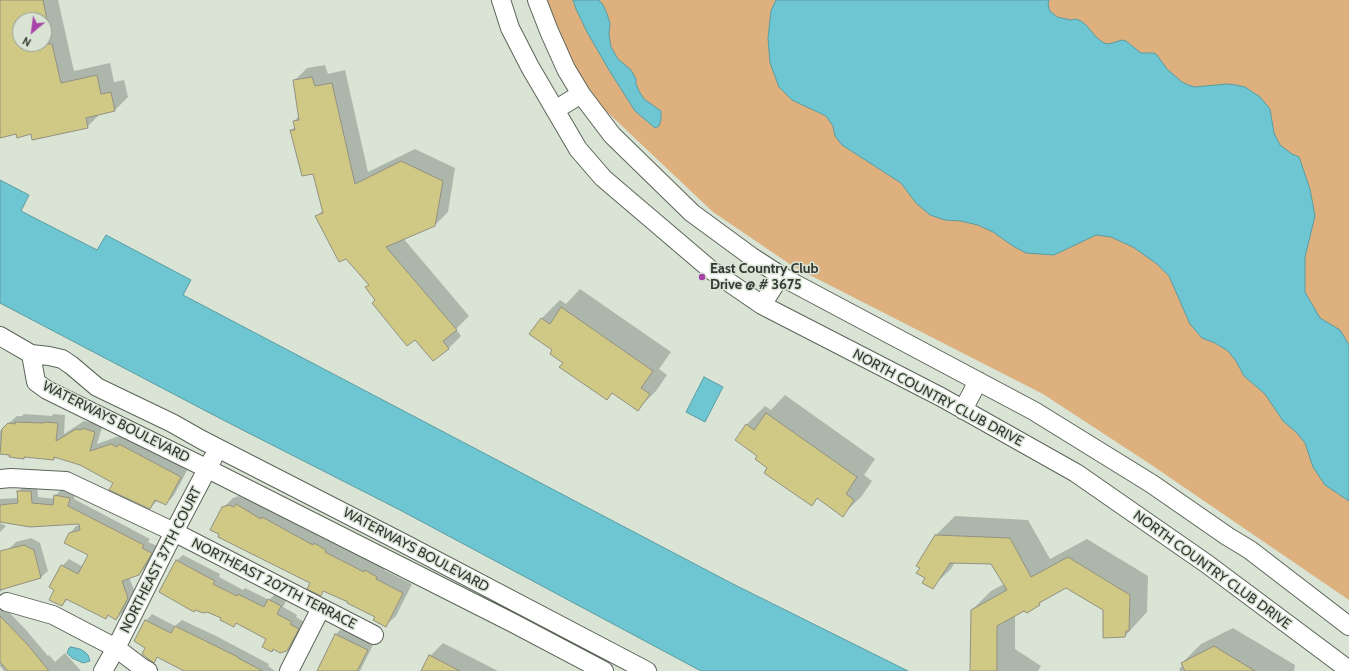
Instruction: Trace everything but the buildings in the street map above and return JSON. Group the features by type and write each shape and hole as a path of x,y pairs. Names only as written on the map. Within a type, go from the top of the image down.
{"street":[{"name":"NORTH COUNTRY CLUB DRIVE","path":"502,0 510,28 530,67 578,149 603,178 711,270 762,305 941,397 1076,473 1207,564 1349,670"},
{"path":"537,0 548,31 566,69 581,94 612,135 683,206 752,257 781,275 1034,411 1152,484 1227,536 1250,550 1349,626"},
{"path":"553,107 581,94"},
{"path":"762,305 781,275"},
{"path":"4,342 31,354"},
{"name":"WATERWAYS BOULEVARD","path":"604,671 513,623 208,469 47,390 36,382 31,354 62,359 97,387 172,423 647,671"},
{"path":"963,410 978,381"},
{"name":"NORTHEAST 37TH COURT","path":"104,671 218,448"},
{"name":"NORTHEAST 207TH TERRACE","path":"0,479 66,481 174,532 374,635"},
{"path":"7,602 53,615 116,648 148,671"},
{"path":"289,671 322,608"}],"shaded area":[{"path":"544,0 1349,0 1349,600 1150,464 1043,394 794,267 713,212 604,109 571,63"}],"water":[{"path":"573,0 599,0 603,5 610,23 609,35 611,47 618,59 631,70 636,79 636,84 639,91 644,99 661,111 659,126 655,128 635,111 587,32"},
{"path":"776,0 1049,0 1048,5 1050,11 1057,17 1081,21 1097,38 1104,43 1109,44 1122,40 1126,41 1141,53 1154,53 1167,69 1182,82 1188,85 1195,87 1227,84 1236,85 1245,87 1260,97 1270,109 1274,133 1280,145 1292,154 1299,157 1310,189 1315,216 1305,257 1305,292 1320,318 1340,330 1349,345 1349,501 1325,485 1313,467 1305,443 1296,432 1283,421 1265,394 1244,376 1236,361 1228,351 1215,343 1202,338 1190,324 1169,276 1157,264 1133,247 1111,237 1096,235 1054,255 1026,253 993,232 978,225 961,221 945,220 930,215 916,203 901,183 842,145 835,136 833,126 826,116 792,100 779,87 770,63 768,38 771,11"},
{"path":"0,180 29,195 21,211 97,250 106,235 191,280 183,295 733,584 908,671 701,671 400,510 225,421 0,303"},
{"path":"704,377 723,387 705,422 686,412"},
{"path":"71,647 85,652 90,661 83,663 72,658 67,653"}],"place":[{"name":"East Country Club Drive @ # 3675","path":"702,277"}]}
